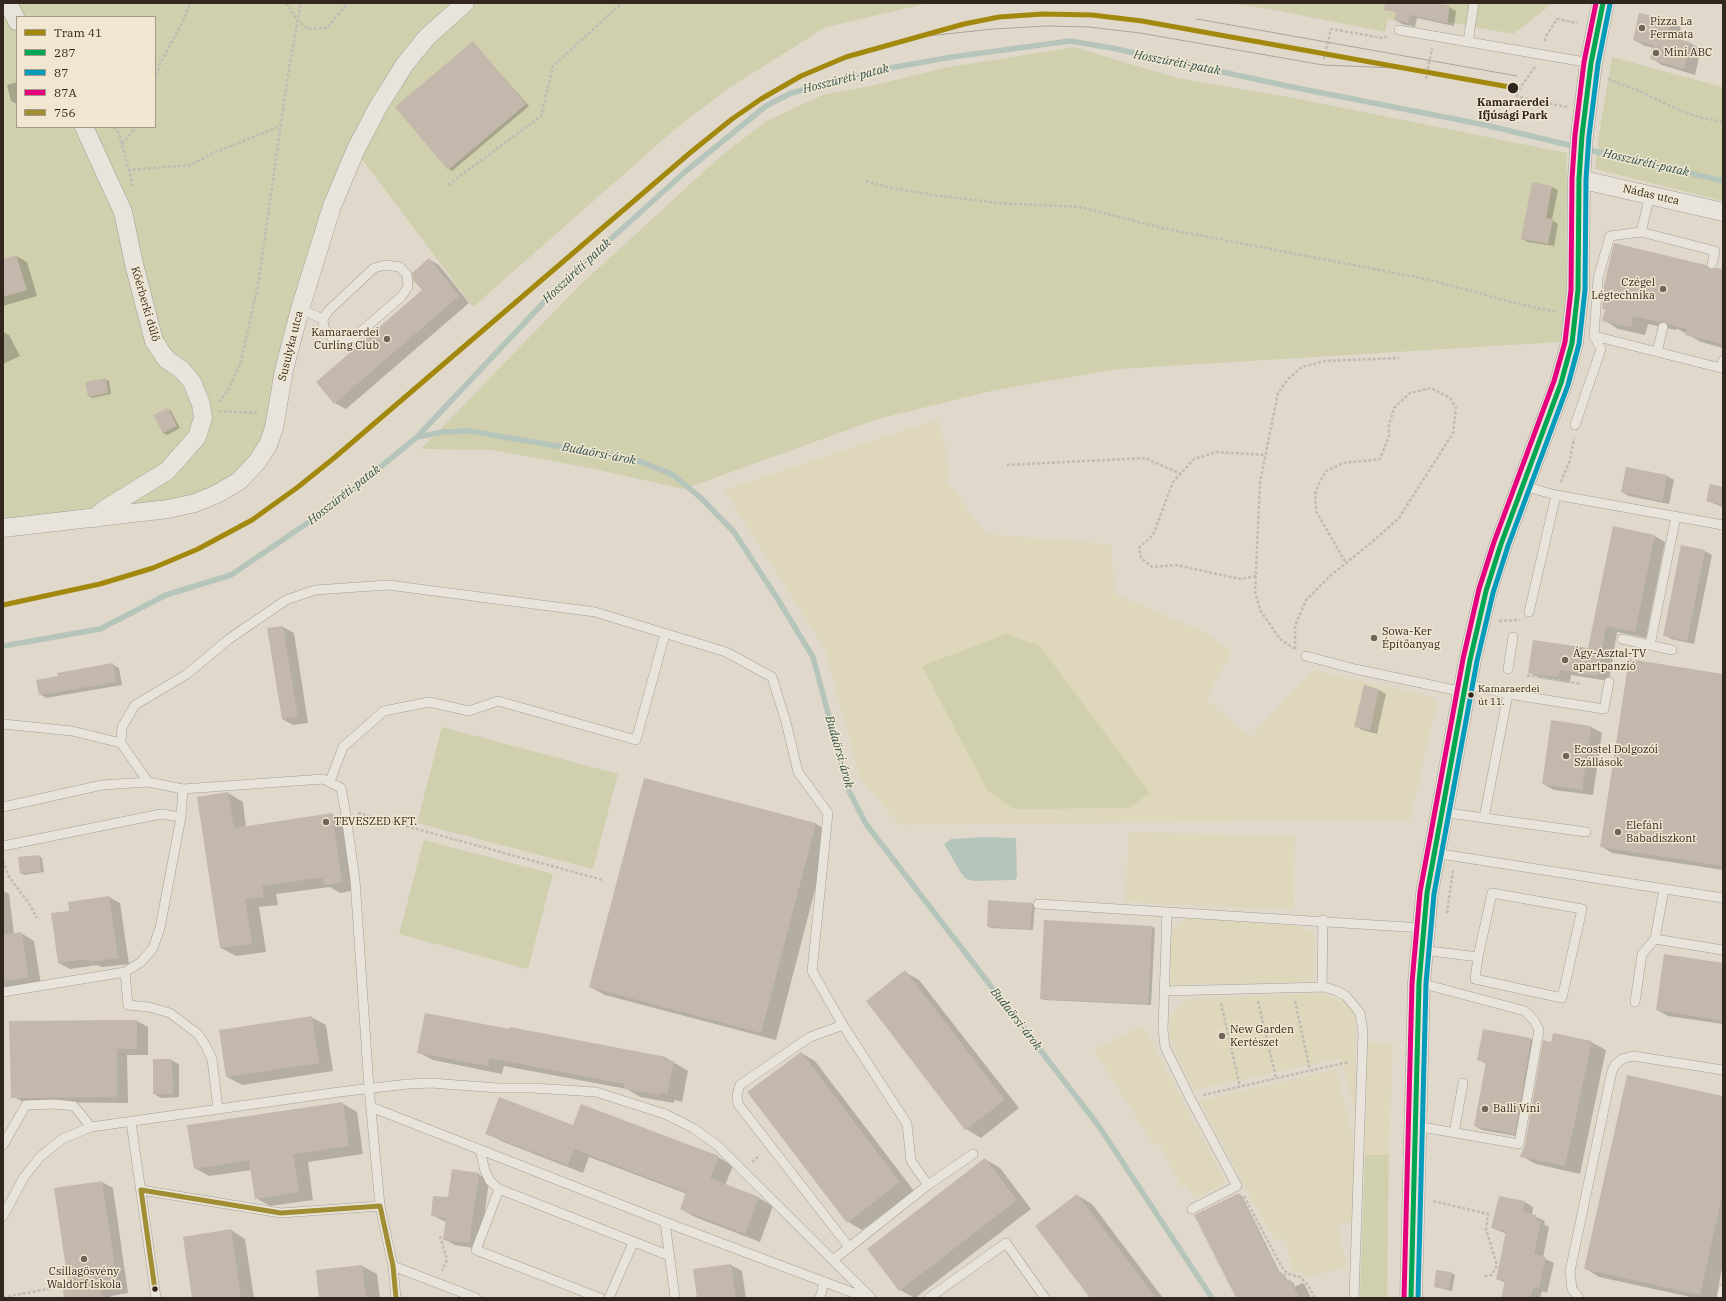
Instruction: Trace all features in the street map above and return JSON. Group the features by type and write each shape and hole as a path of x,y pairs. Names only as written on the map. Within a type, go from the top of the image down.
{"street":[{"path":"8,3 16,19"},
{"name":"Susulyka utca","path":"3,528 168,510 196,503 217,494 239,481 257,462 268,445 277,415 284,370 300,309 332,206 356,149 378,107 405,64 427,37 465,3"},
{"path":"1411,1298 1415,1197 1419,983 1423,928 1434,853 1465,688 1480,618 1501,544 1568,360 1576,316 1582,135 1585,110 1596,70 1603,3"},
{"name":"Kőérberki dűlő","path":"84,128 123,212 134,264 154,341 166,359 182,370 192,382 201,404 208,414"},
{"name":"Nádas utca","path":"1580,169 1650,195 1723,212"},
{"path":"94,518 105,509 167,471 197,436 208,414"}],"lane":[{"path":"1468,42 1474,3"},
{"path":"1399,30 1468,42 1596,70"},
{"path":"1641,232 1650,195"},
{"path":"1575,425 1601,349 1594,336 1598,278 1610,236 1641,232 1719,252 1712,264"},
{"path":"386,265 400,267 407,275 408,287 402,297 350,341 341,342 332,338 324,328 323,319 328,311 374,268 386,265"},
{"path":"300,309 323,319"},
{"path":"1657,352 1663,327"},
{"path":"1594,336 1721,368 1723,360"},
{"path":"1523,486 1556,495 1723,525"},
{"path":"1529,612 1556,495"},
{"path":"1650,645 1676,516"},
{"path":"148,782 121,743 122,727 135,706 187,674 229,640 286,600 316,590 388,585 595,612 726,652 772,677 786,722 798,772 828,813 812,971 843,1025 907,1124 911,1161 928,1185"},
{"path":"330,781 342,746 384,711 429,702 469,711 498,701 636,740 665,634"},
{"path":"1508,669 1513,637"},
{"path":"1622,639 1672,650"},
{"path":"1306,656 1355,669 1465,688 1604,708 1609,682"},
{"path":"1484,818 1508,694"},
{"path":"3,724 72,731 121,743"},
{"path":"3,807 102,785 148,782 183,789 314,779 330,781 341,788 346,809 355,880 369,1088 380,1206 393,1266 396,1298"},
{"path":"3,992 125,972 142,962 153,948 160,928 181,817 183,789"},
{"path":"1441,812 1586,832"},
{"path":"3,846 161,814 181,817"},
{"path":"1434,853 1723,898"},
{"path":"1635,1002 1642,954 1655,939 1664,889"},
{"path":"1492,893 1582,909 1562,998 1475,979 1478,957 1492,893"},
{"path":"1038,904 1323,920 1423,928"},
{"path":"1167,912 1163,1029 1165,1047 1190,1098 1237,1186 1192,1209"},
{"path":"1322,987 1323,920"},
{"path":"1655,939 1723,950"},
{"path":"1421,950 1478,957"},
{"path":"125,972 128,1005 150,1007 170,1013 198,1034 212,1059 218,1108"},
{"path":"1416,1126 1519,1144 1539,1030 1534,1020 1525,1011 1419,983"},
{"path":"1164,991 1322,987 1337,990 1346,996 1360,1013 1362,1021 1362,1058 1354,1298"},
{"path":"843,1025 810,1037 740,1085 737,1095 738,1104 849,1247"},
{"path":"1579,1298 1572,1289 1570,1271 1612,1071 1615,1065 1622,1059 1633,1056 1723,1070"},
{"path":"3,1216 24,1177 40,1157 62,1139 91,1127 369,1088 432,1083 498,1088 533,1088 596,1092 665,1114 693,1128 717,1145 871,1298"},
{"path":"1454,1133 1463,1083"},
{"path":"3,1145 26,1105 55,1104 74,1106 91,1127"},
{"path":"371,1107 665,1222 868,1298"},
{"path":"131,1122 156,1298"},
{"path":"480,1150 485,1171 490,1181 499,1189 670,1256"},
{"path":"833,1260 928,1185 973,1154"},
{"path":"499,1189 476,1250 600,1298"},
{"path":"140,1190 281,1213 380,1206"},
{"path":"665,1222 675,1298"},
{"path":"610,1298 633,1242"},
{"path":"929,1298 1006,1242 1045,1298"},
{"path":"393,1266 476,1298"},
{"path":"820,1298 824,1282"},
{"path":"1721,1298 1723,1289"}],"path":[{"path":"156,76 159,66 184,19 190,3"},
{"path":"286,3 298,21 309,29 327,28 348,3"},
{"path":"208,414 228,390 240,365 258,285 281,126 301,3"},
{"path":"448,185 541,116 549,77 553,66 622,3"},
{"path":"1569,22 1577,23"},
{"path":"1324,59 1331,29 1383,38 1399,30"},
{"path":"1426,79 1434,36"},
{"path":"1596,70 1681,111 1723,122"},
{"path":"1515,95 1526,99 1585,110"},
{"path":"128,170 191,165 213,153 281,126"},
{"path":"122,144 135,128"},
{"path":"866,181 887,187 984,202 1080,208 1162,228 1431,280 1511,302 1576,316"},
{"path":"1306,656 1280,639 1260,610 1255,592 1260,482 1278,394 1288,379 1302,367 1325,361 1399,358"},
{"path":"1295,649 1295,626 1306,600 1346,563 1399,518 1420,487 1453,433 1456,408 1450,398 1431,388 1410,393 1394,408 1389,425 1389,436 1380,459 1343,463 1326,471 1315,494 1316,512 1346,563"},
{"path":"208,414 277,415"},
{"path":"1556,495 1570,460 1575,425"},
{"path":"1256,576 1240,579 1176,565 1152,567 1141,558 1139,548 1153,535 1173,482 1194,459 1217,452 1266,455"},
{"path":"1008,465 1146,458 1181,474"},
{"path":"1480,618 1493,621 1515,622 1523,619 1529,612"},
{"path":"1527,675 1581,684"},
{"path":"346,809 603,880"},
{"path":"1447,916 1455,856"},
{"path":"3,861 9,877 28,902 36,918"},
{"path":"1292,987 1310,1070"},
{"path":"1255,989 1276,1078"},
{"path":"1218,990 1240,1086"},
{"path":"1190,1098 1362,1058"},
{"path":"742,1169 772,1147"},
{"path":"1237,1186 1241,1190 1281,1266 1288,1274 1300,1277 1308,1285 1315,1298"},
{"path":"1415,1197 1488,1214 1486,1229 1497,1265 1492,1276 1484,1276"},
{"path":"437,1283 447,1260 440,1236"},
{"path":"1283,1276 1288,1274"},
{"path":"3,1297 60,1287"}],"shaded area":[{"path":"938,419 946,448 948,482 986,534 1111,544 1115,594 1204,632 1232,651 1206,699 1250,738 1312,670 1433,697 1437,703 1410,820 900,825 860,779 825,649 724,490"},
{"path":"1129,832 1295,836 1294,910 1125,902"},
{"path":"982,837 1016,838 1017,877 1015,880 975,881 966,879 944,844 951,839"},
{"path":"1185,918 1300,926 1315,934 1314,978 1306,982 1171,985 1171,931"},
{"path":"1323,993 1338,999 1352,1010 1355,1018 1357,1109 1354,1111 1341,1058 1193,1090 1170,1038 1169,1019 1176,1009 1189,999"},
{"path":"1143,1025 1226,1183 1194,1199 1187,1185 1182,1188 1159,1144 1154,1146 1094,1050"},
{"path":"1367,1042 1393,1043 1389,1155 1365,1155"},
{"path":"1336,1069 1356,1153 1354,1221 1337,1225 1347,1267 1304,1278 1301,1270 1293,1272 1285,1238 1275,1240 1252,1201 1200,1101"}],"green space":[{"path":"3,3 929,3 826,27 726,90 673,131 473,307 361,158 339,207 264,435 248,465 220,487 185,502 3,528"},
{"path":"1228,3 1553,3 1513,34 1410,15 1408,23 1388,19 1385,32 1270,9"},
{"path":"1074,47 1177,78 1288,97 1567,153 1566,302 1560,342 1119,369 995,390 878,419 684,489 590,468 492,450 421,449 581,284 722,155 765,122 822,95 875,85 944,68"},
{"path":"1612,57 1722,87 1723,83 1723,201 1595,169 1600,128"},
{"path":"1006,634 1040,646 1150,793 1128,808 1014,809 987,790 922,666"},
{"path":"442,727 618,774 593,869 417,823"},
{"path":"424,840 553,874 528,969 399,934"},
{"path":"1365,1155 1389,1155 1387,1298 1360,1298"}],"building":[{"path":"1385,3 1433,3 1450,6 1447,23 1410,15 1408,23 1394,20 1396,12 1384,10"},
{"path":"1639,13 1671,20 1667,36 1690,42 1684,69 1650,59 1653,45 1633,40"},
{"path":"473,41 526,104 448,170 395,107"},
{"path":"1532,182 1552,186 1546,218 1553,219 1548,244 1521,239"},
{"name":"Czégel Légtechnika","path":"1614,243 1706,265 1710,270 1717,268 1723,269 1723,344 1685,335 1687,329 1668,324 1664,321 1659,322 1633,316 1631,327 1602,321 1605,309 1602,309 1604,285"},
{"path":"16,255 27,290 3,297 3,259"},
{"name":"Kamaraerdei Curling Club","path":"429,258 459,296 334,404 316,382 422,290 413,280 412,273"},
{"path":"106,378 108,393 88,397 85,382"},
{"path":"168,408 177,426 163,433 153,415"},
{"path":"1626,467 1667,475 1662,501 1621,492"},
{"path":"1710,484 1723,487 1723,505 1706,501"},
{"path":"1613,526 1655,535 1635,632 1606,626 1598,676 1560,670 1559,677 1528,673 1533,640 1588,648"},
{"path":"1681,545 1705,550 1687,641 1663,636"},
{"path":"283,626 298,717 282,719 267,628"},
{"path":"1629,659 1723,674 1723,866 1600,847"},
{"path":"113,663 116,682 39,695 36,680 58,676 57,673"},
{"path":"1364,685 1379,689 1370,730 1354,727"},
{"name":"Ecostel Dolgozói Szállások","path":"1551,720 1591,726 1582,790 1542,784"},
{"path":"644,778 816,823 761,1033 589,987"},
{"path":"228,792 234,828 332,813 342,882 324,885 323,877 262,886 264,897 245,899 252,944 220,948 197,797"},
{"path":"39,855 41,871 20,874 18,857"},
{"path":"109,896 118,958 90,962 89,959 58,963 51,913 69,911 68,902"},
{"path":"988,900 1032,903 1030,929 987,927"},
{"path":"1044,920 1152,926 1148,1004 1040,999"},
{"path":"22,932 28,977 3,981 3,935"},
{"path":"1664,954 1723,963 1723,1021 1656,1010"},
{"path":"905,970 1005,1100 965,1130 866,1001"},
{"path":"425,1013 510,1029 510,1027 666,1057 665,1060 674,1061 667,1094 660,1092 659,1095 624,1089 625,1084 489,1058 488,1066 417,1053"},
{"path":"312,1016 319,1063 226,1077 219,1030"},
{"path":"137,1020 137,1049 117,1049 117,1097 11,1098 9,1021"},
{"path":"1483,1029 1531,1038 1515,1134 1474,1126 1486,1062 1477,1060"},
{"path":"1553,1033 1592,1041 1565,1166 1520,1157 1525,1145 1543,1040 1551,1042"},
{"path":"801,1052 900,1182 847,1223 747,1092"},
{"path":"153,1059 172,1059 173,1094 153,1094"},
{"path":"1627,1075 1723,1096 1723,1191 1700,1295 1584,1269"},
{"path":"499,1097 573,1125 581,1104 719,1156 710,1178 759,1197 745,1234 680,1209 686,1192 574,1149 568,1165 485,1134"},
{"path":"343,1102 349,1146 293,1154 299,1192 255,1199 249,1160 194,1169 187,1125"},
{"path":"985,1158 1017,1200 899,1291 867,1249"},
{"path":"452,1169 479,1173 469,1243 443,1240 446,1218 431,1216 433,1196 448,1197"},
{"path":"102,1181 118,1287 101,1290 102,1298 64,1298 62,1283 68,1282 54,1188"},
{"path":"1239,1193 1279,1273 1281,1272 1286,1281 1290,1279 1299,1298 1236,1298 1194,1215"},
{"path":"1077,1194 1156,1298 1090,1298 1035,1226"},
{"path":"1499,1196 1525,1201 1523,1212 1536,1215 1535,1220 1541,1221 1534,1254 1546,1257 1539,1288 1533,1287 1530,1298 1501,1298 1505,1281 1496,1279 1506,1231 1491,1228"},
{"path":"231,1229 241,1298 192,1298 183,1237"},
{"path":"731,1264 736,1298 697,1298 693,1269"},
{"path":"362,1265 366,1298 319,1298 316,1270"},
{"path":"1436,1270 1452,1272 1449,1289 1434,1287"}],"waterway":[{"name":"Hosszúréti-patak","path":"3,646 100,629 166,595 231,575 334,505 417,437 561,284 686,171 766,106 791,93 884,69 952,57 1070,41 1112,48 1287,86 1485,125 1577,147"},
{"name":"Hosszúréti-patak","path":"1585,149 1723,181"},
{"name":"Budaörsi-árok","path":"417,437 443,432 469,431 633,459 672,474 700,497 734,532 813,657 849,791 866,824 1098,1125 1212,1298"}],"tram line":[{"name":"41","path":"3,605 100,584 153,568 198,549 252,520 298,487 334,458 691,152 732,119 761,99 801,76 846,57 964,24 999,17 1043,14 1092,15 1142,21 1515,88"},
{"path":"1197,19 1517,76"},
{"path":"897,42 927,36 993,29 1047,26 1089,27 1140,33 1323,65 1395,68"}],"transit line":[{"name":"87A","path":"1404,1298 1412,983 1420,892 1463,659 1479,589 1494,542 1554,381 1565,342 1571,290 1572,179 1575,135 1584,62 1596,3"},
{"name":"287","path":"1411,1298 1419,983 1427,893 1470,660 1486,591 1501,544 1561,383 1572,343 1578,290 1579,179 1582,135 1591,63 1603,3"},
{"name":"87","path":"1418,1298 1426,983 1434,894 1477,661 1493,593 1508,546 1568,385 1579,344 1585,290 1586,179 1589,136 1598,64 1610,4"},
{"name":"756","path":"155,1290 141,1190 281,1213 380,1206 393,1266 396,1298"}],"place":[{"name":"Pizza La Fermata","path":"1642,28"},
{"name":"Mini ABC","path":"1656,53"},
{"name":"Kamaraerdei Ifjúsági Park","path":"1513,88"},
{"name":"Czégel Légtechnika","path":"1663,289"},
{"name":"Kamaraerdei Curling Club","path":"387,339"},
{"name":"Sowa-Ker Építőanyag","path":"1374,638"},
{"name":"Ágy-Asztal-TV apartpanzió","path":"1565,660"},
{"name":"Kamaraerdei út 11.","path":"1471,695"},
{"name":"Ecostel Dolgozói Szállások","path":"1566,756"},
{"name":"TEVESZED KFT.","path":"326,822"},
{"name":"Elefáni Babadiszkont","path":"1618,832"},
{"name":"New Garden Kertészet","path":"1222,1036"},
{"name":"Balli Vini","path":"1485,1109"},
{"name":"Csillagösvény Waldorf Iskola","path":"84,1259"}]}
